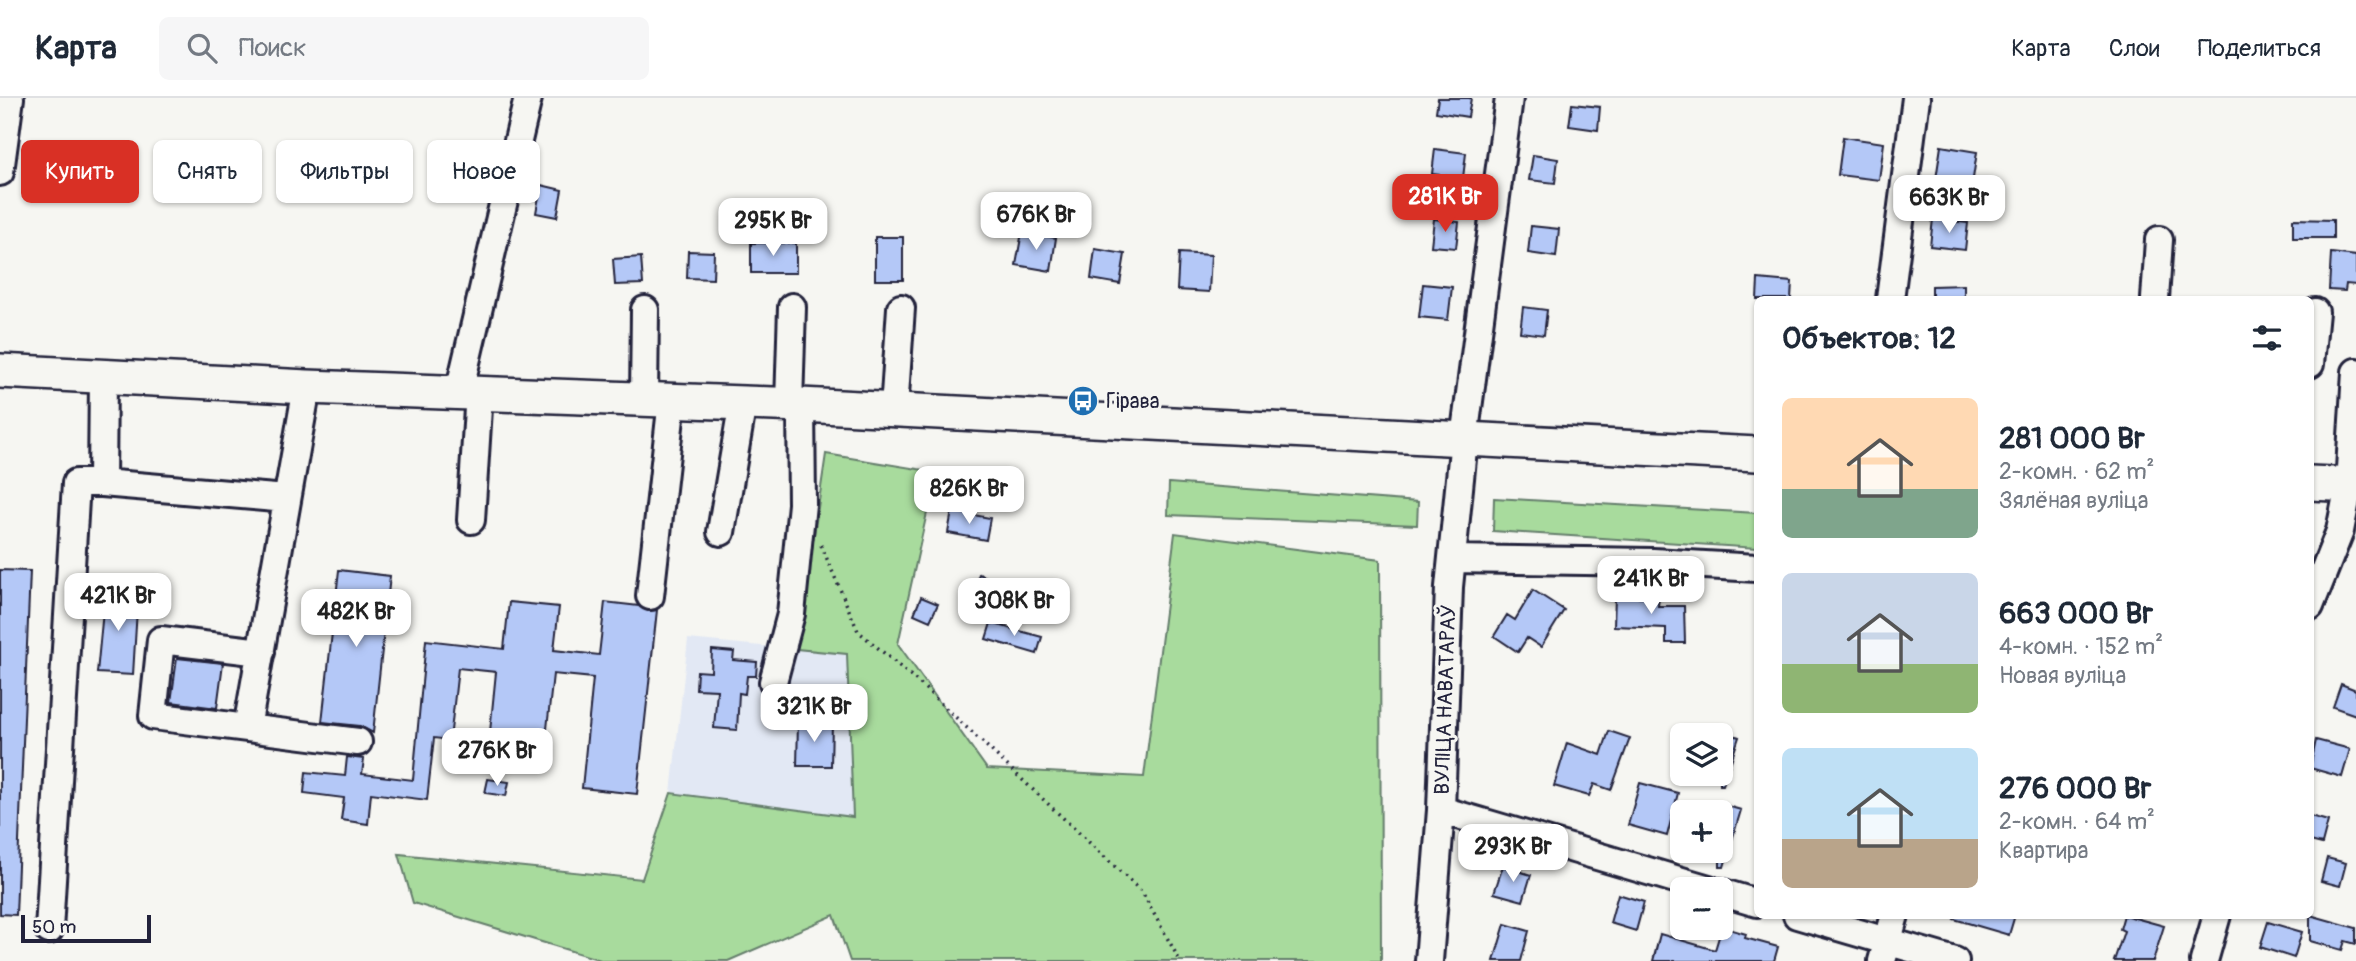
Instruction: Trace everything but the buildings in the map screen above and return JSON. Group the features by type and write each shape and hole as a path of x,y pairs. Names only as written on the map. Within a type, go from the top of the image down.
{"main road":[{"path":"0,371 307,387 743,402 1754,454"},
{"path":"2314,483 2352,485"}],"street":[{"path":"0,172 10,98"},
{"path":"471,520 469,392 528,98"},
{"name":"ВУЛІЦА НАВАТАРАЎ","path":"1429,961 1441,810 1452,559 1464,439 1509,98"},
{"path":"1890,296 1916,98"},
{"path":"2155,296 2159,240"},
{"path":"773,682 791,614 803,504 795,405 792,307"},
{"path":"894,410 901,307"},
{"path":"645,310 658,399 650,596"},
{"path":"2314,323 2315,312"},
{"path":"2314,596 2340,531 2352,485 2356,372"},
{"path":"102,483 103,377"},
{"path":"247,728 307,387"},
{"path":"721,532 743,402"},
{"path":"49,930 76,483 287,499"},
{"path":"1452,559 1653,562 1754,568"},
{"path":"261,652 161,640 153,716 358,742"},
{"path":"1441,810 1670,878"},
{"path":"1733,896 1754,902"},
{"path":"1807,919 1885,951 1955,961"},
{"path":"1885,951 1894,919"},
{"path":"2204,961 2216,919"}],"path":[{"path":"819,542 858,631 917,681 1142,892 1180,961"}],"shaded area":[{"path":"688,639 847,654 853,817 671,793"}],"green space":[{"path":"826,454 936,472 898,644 987,769 1144,777 1175,533 1380,560 1381,961 850,961 834,915 728,961 604,961 413,903 399,854 642,879 671,793 853,817 847,654 797,649"},
{"path":"1169,483 1418,502 1417,525 1168,515"},
{"path":"1494,498 1754,513 1754,548 1493,531"}],"place":[{"name":"Гірава","path":"1083,401"}]}
